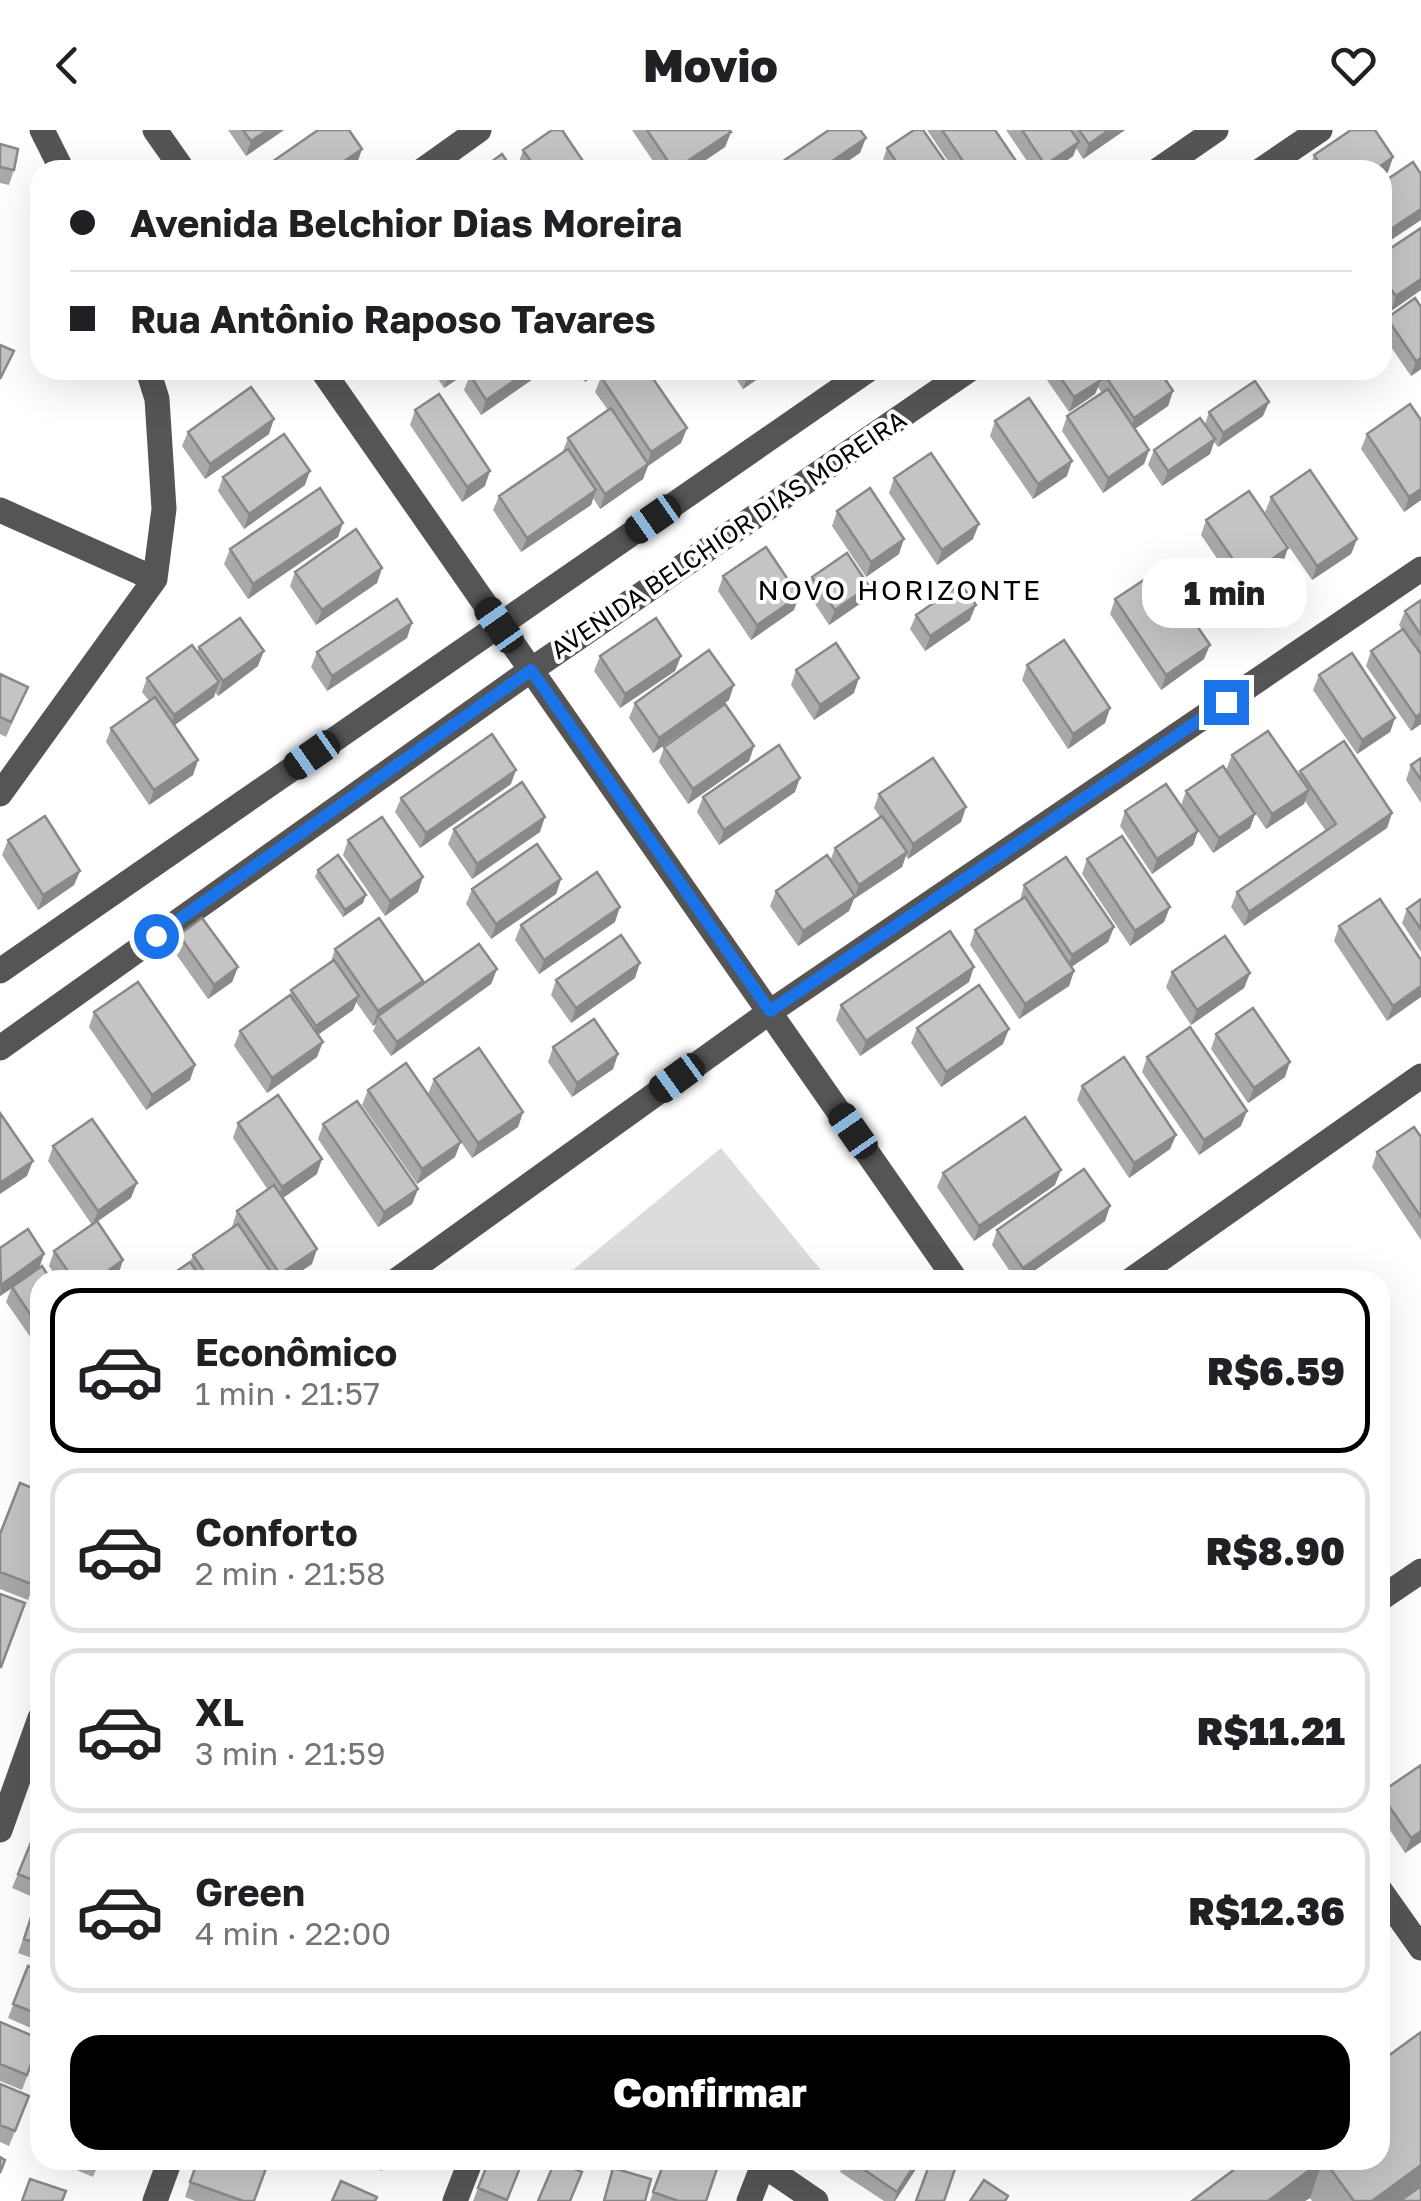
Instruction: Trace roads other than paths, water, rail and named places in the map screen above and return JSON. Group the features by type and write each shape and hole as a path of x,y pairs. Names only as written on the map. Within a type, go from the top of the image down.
{"street":[{"path":"42,130 57,160"},
{"path":"155,130 176,160"},
{"path":"436,160 479,130"},
{"path":"1172,160 1216,130"},
{"path":"1276,160 1320,130"},
{"path":"0,794 154,578 164,509 156,400 151,380"},
{"path":"329,380 949,1270"},
{"path":"0,972 854,380"},
{"name":"AVENIDA BELCHIOR DIAS MOREIRA","path":"0,1048 531,670 954,380"},
{"path":"0,510 154,578"},
{"path":"411,1270 770,1011 1421,569"},
{"path":"1145,1270 1421,1076"},
{"path":"1390,1593 1421,1571"},
{"path":"0,1830 30,1746"},
{"path":"1390,1904 1421,1948"},
{"path":"156,2201 167,2170"},
{"path":"455,2201 467,2170"},
{"path":"749,2201 757,2170"},
{"path":"771,2170 816,2201"}],"district":[{"name":"NOVO HORIZONTE","path":"900,589"}]}
